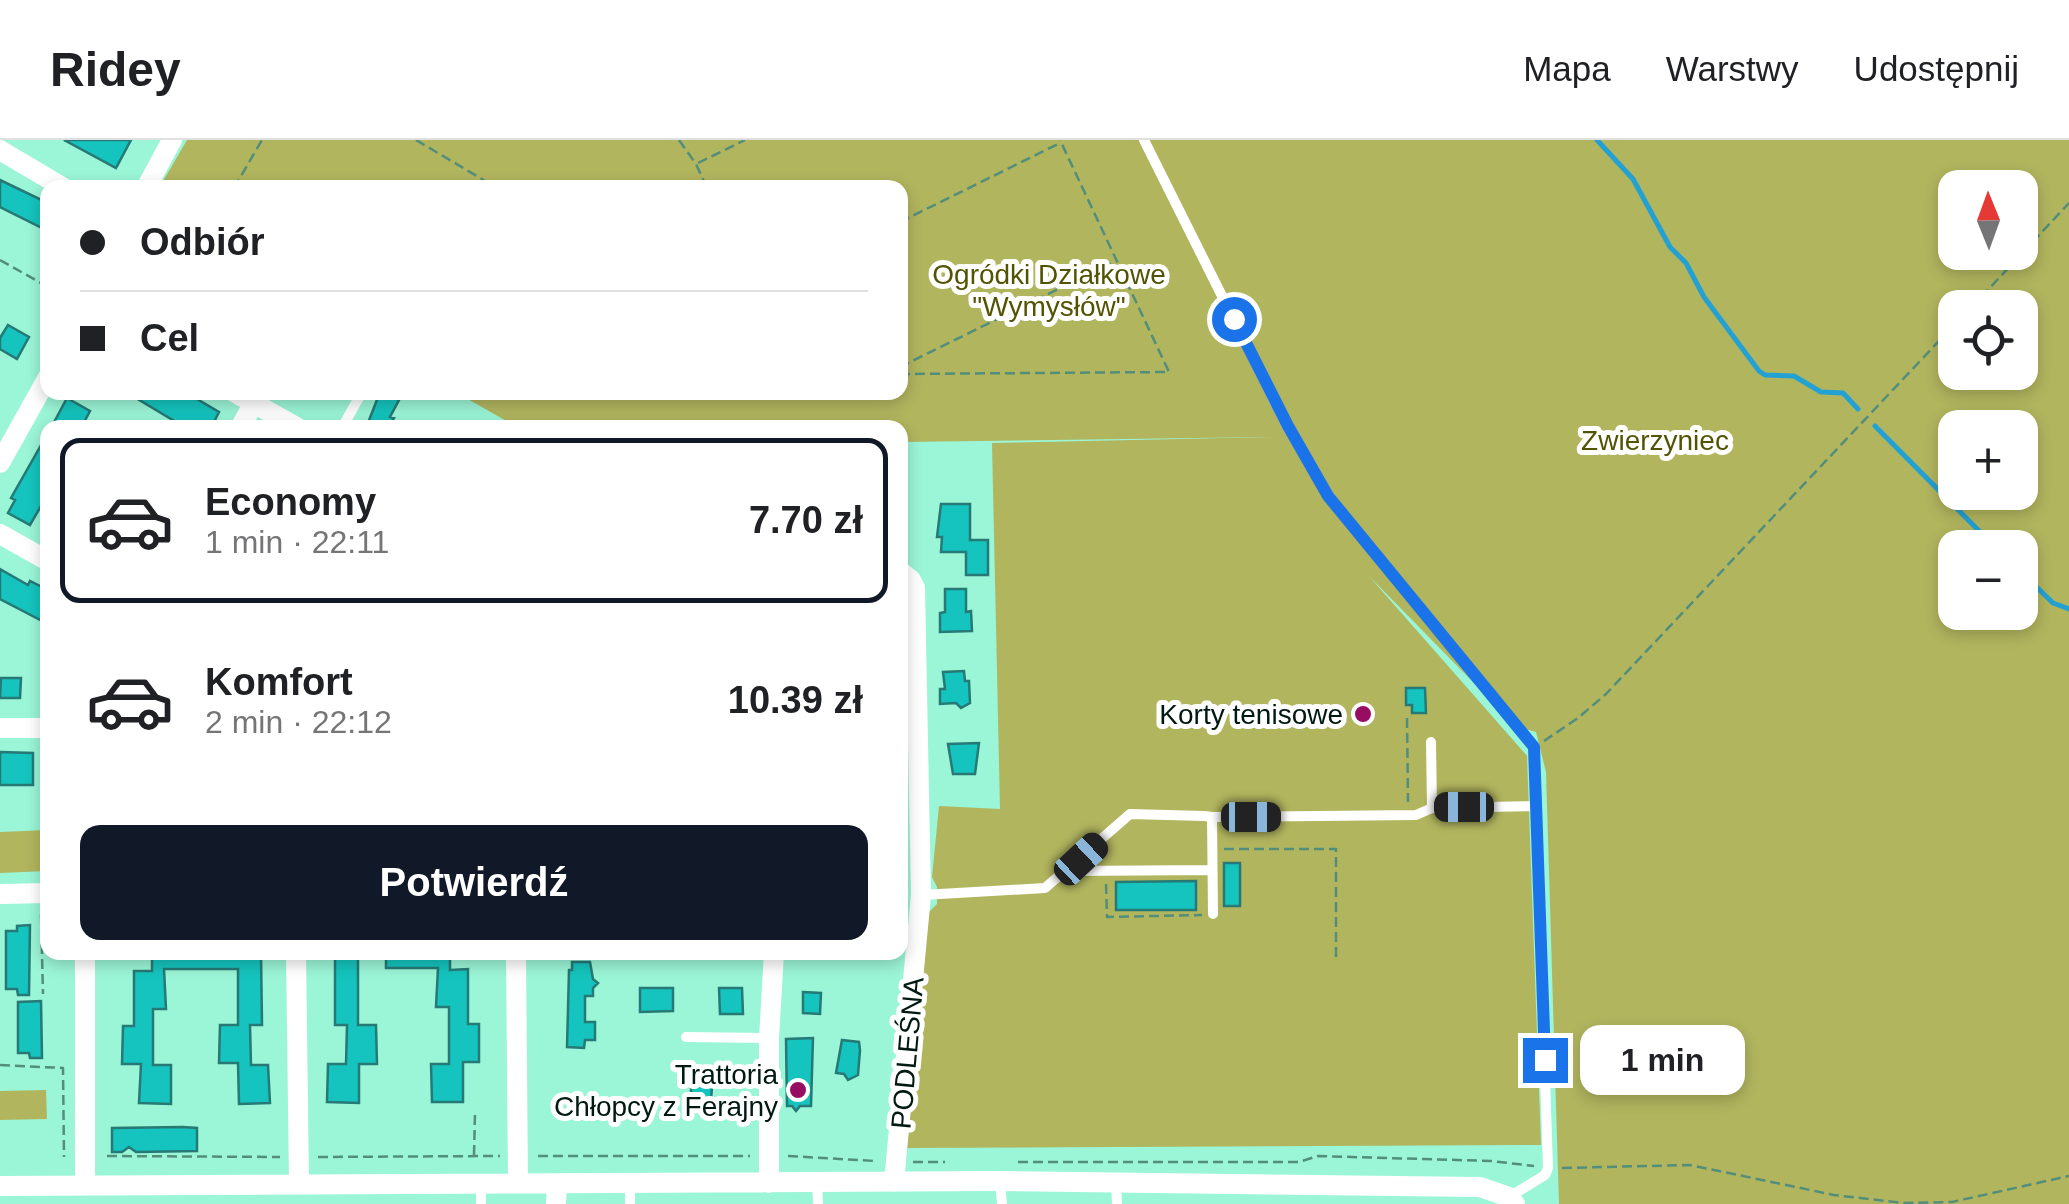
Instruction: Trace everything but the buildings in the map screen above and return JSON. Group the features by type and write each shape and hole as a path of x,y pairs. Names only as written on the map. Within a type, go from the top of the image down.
{"street":[{"path":"150,180 172,140"},
{"path":"0,150 51,180"},
{"path":"0,463 40,391"},
{"path":"248,400 284,420"},
{"path":"0,534 40,556"},
{"name":"PODLEŚNA","path":"892,1172 921,895 915,588 908,578"},
{"path":"0,728 40,728"},
{"path":"0,894 40,898"},
{"path":"85,960 85,1184"},
{"path":"296,960 300,1183"},
{"path":"516,960 518,1183"},
{"path":"769,1183 774,960"},
{"path":"0,1186 85,1184 140,1194 300,1183 481,1193 518,1183 557,1194 630,1194 769,1183 817,1193 892,1172 1001,1171 1116,1182 1342,1194 1480,1186 1512,1201"},
{"path":"260,1183 270,1204"}],"lane":[{"path":"1144,140 1288,426 1328,496 1534,747 1548,1168 1545,1175 1512,1201"},
{"path":"1431,742 1432,808"},
{"path":"921,895 1046,888 1130,814 1408,816 1432,808 1536,806"},
{"path":"1212,817 1213,914"},
{"path":"1067,871 1212,870"},
{"path":"686,1038 769,1038"},
{"path":"1001,1171 1002,1204"},
{"path":"1116,1182 1117,1204"}],"path":[{"path":"239,180 262,140"},
{"path":"416,140 484,180"},
{"path":"680,140 703,180"},
{"path":"696,164 745,140"},
{"path":"908,218 1060,141 1169,372 908,374"},
{"path":"1987,290 2069,203"},
{"path":"0,260 40,282"},
{"path":"908,363 1117,260"},
{"path":"1534,747 1606,694 1938,342"},
{"path":"1407,718 1408,816"},
{"path":"1212,849 1336,849 1336,960"},
{"path":"1106,872 1107,916 1213,914"},
{"path":"43,994 45,960"},
{"path":"0,1065 63,1068 64,1157"},
{"path":"474,1156 475,1113"},
{"path":"107,1156 288,1158"},
{"path":"303,1158 512,1156"},
{"path":"527,1156 758,1156"},
{"path":"786,1156 833,1156 892,1172"},
{"path":"1001,1171 1299,1162 1318,1156 1491,1161 1548,1168 1690,1165 1834,1195 1904,1203 1952,1202 2069,1176"},
{"path":"904,1162 943,1162"}],"green space":[{"path":"187,140 2069,140 2069,1204 1559,1204 1546,772 1536,732 1517,727 1368,575 1527,756 1541,1145 907,1148 929,912 937,904 937,887 932,877 939,806 1000,809 992,443 1276,437 908,442 908,420 505,420 469,400 908,400 908,180 164,180"},
{"path":"40,830 40,871 0,873 0,832"},
{"path":"46,1090 47,1119 0,1120 0,1091"}],"waterway":[{"path":"1597,140 1633,179 1670,247 1686,263 1704,297 1759,371 1765,375 1794,376 1821,392 1843,393 1858,409"},
{"path":"1875,426 1978,530"},
{"path":"2038,588 2053,603 2069,609"}],"place":[{"name":"Korty tenisowe","path":"1363,714"},
{"name":"Trattoria Chłopcy z Ferajny","path":"798,1090"}],"route":[{"path":"1234,319 1328,496 1534,747 1545,1060"}],"park label":[{"name":"Ogródki Działkowe \"Wymysłów\"","path":"1049,290"},
{"name":"Zwierzyniec","path":"1655,440"}]}
